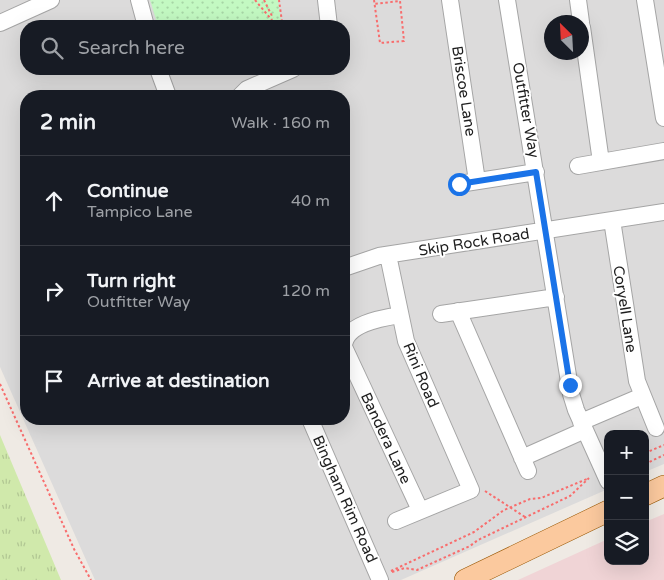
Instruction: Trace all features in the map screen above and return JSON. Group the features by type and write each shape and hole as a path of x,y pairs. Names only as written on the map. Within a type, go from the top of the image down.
{"main road":[{"path":"649,493 664,486"},
{"path":"465,580 604,513"}],"street":[{"path":"0,23 32,4 51,0"},
{"path":"139,0 144,20"},
{"path":"326,0 328,20"},
{"name":"Briscoe Lane","path":"450,0 477,181"},
{"name":"Outfitter Way","path":"507,0 571,394 605,475"},
{"path":"578,0 580,15"},
{"path":"645,0 659,48 664,118"},
{"path":"587,60 601,162"},
{"path":"160,75 166,90"},
{"path":"246,90 279,75"},
{"path":"578,166 664,151"},
{"path":"459,184 536,172"},
{"name":"Skip Rock Road","path":"350,266 367,259 388,255 664,212"},
{"name":"Coryell Lane","path":"612,220 635,373 642,396 656,428"},
{"name":"Rini Road","path":"388,255 404,332 411,354 477,490"},
{"path":"441,314 556,297"},
{"path":"458,312 525,464 583,426 642,396"},
{"name":"Bandera Lane","path":"350,332 371,321 400,314"},
{"name":"Bandera Lane","path":"350,360 420,510"},
{"name":"Bingham Rim Road","path":"313,425 385,576"},
{"path":"396,521 420,510 477,490"}],"path":[{"path":"255,0 273,20"},
{"path":"264,0 274,20"},
{"path":"279,0 282,20"},
{"path":"374,0 374,4 380,43 404,41 400,1 374,4"},
{"path":"0,384 74,549 91,580"},
{"path":"649,451 664,445"},
{"path":"649,462 664,455"},
{"path":"589,478 570,496 478,540 470,546 416,570 405,568 385,576 413,560 474,532 510,508 530,499 541,498 589,478"},
{"path":"477,490 525,517"}],"shaded area":[{"path":"0,0 664,0 664,464 649,470 649,430 604,430 604,491 401,580 95,580 26,425 350,425 350,90 20,90 20,412 0,367"},
{"path":"664,514 664,580 518,580 604,541 604,565 649,565 649,520"}],"green space":[{"path":"150,0 278,0 281,20 156,20"},
{"path":"0,435 61,580 0,580"}],"route":[{"path":"459,184 536,172 570,385"}]}
